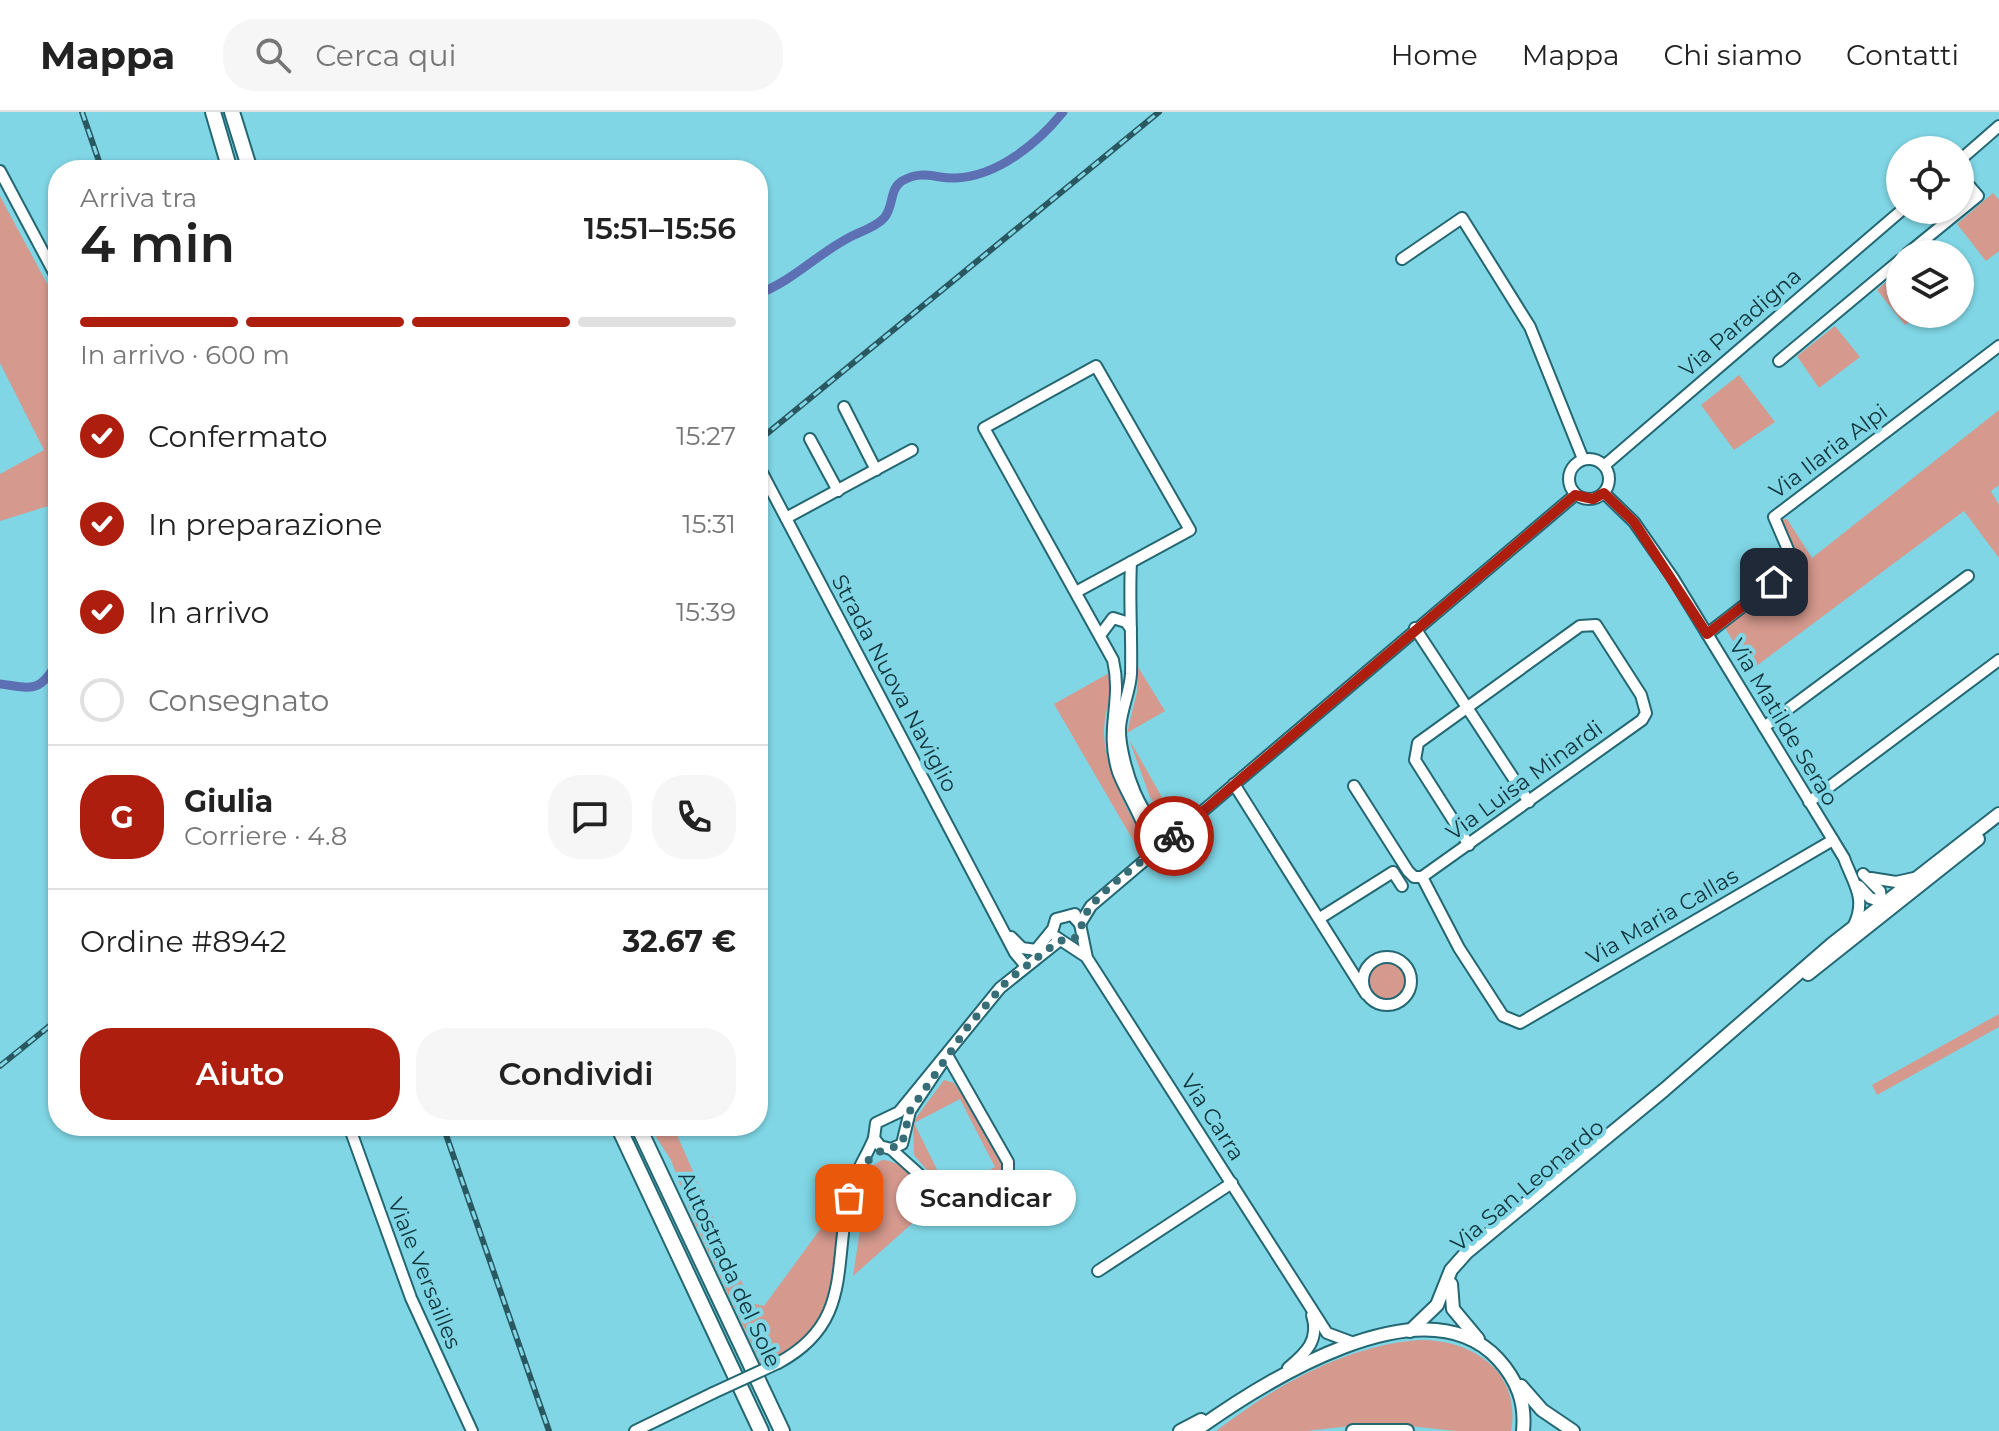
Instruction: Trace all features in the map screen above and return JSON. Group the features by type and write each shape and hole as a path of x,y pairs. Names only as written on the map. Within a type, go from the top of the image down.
{"highway":[{"path":"213,112 227,160"},
{"path":"232,112 247,160"},
{"name":"Autostrada del Sole","path":"623,1136 761,1431"},
{"name":"Autostrada del Sole","path":"643,1136 782,1431"}],"main road":[{"name":"Via San Leonardo","path":"1410,1331 1437,1305 1457,1261 1657,1096 1851,929 1999,814"},
{"name":"Via San Leonardo","path":"1760,1009 1831,957 1999,821"},
{"name":"Via San Leonardo","path":"1573,1431 1542,1410 1488,1351 1453,1309 1450,1289 1456,1273 1612,1140 1657,1096"},
{"path":"1180,1431 1269,1382 1356,1344 1410,1331 1452,1333 1488,1351"},
{"path":"1514,1378 1523,1409 1523,1431"},
{"path":"1195,1431 1239,1400"},
{"path":"1353,1431 1407,1431"}],"street":[{"path":"1974,148 1999,126"},
{"path":"0,171 48,260"},
{"path":"1402,259 1462,218 1530,327 1583,459"},
{"name":"Via Paradigna","path":"1605,465 1886,224"},
{"path":"1923,240 1941,224"},
{"path":"1779,361 1886,272"},
{"name":"Via Ilaria Alpi","path":"1707,634 1795,566 1774,517 1999,346"},
{"path":"1076,592 1190,530 1096,366 984,428 1076,592 1101,634 1119,685 1111,744 1123,785 1151,840 1148,858"},
{"path":"844,407 876,470"},
{"path":"810,439 838,491"},
{"path":"786,518 912,450"},
{"path":"1592,458 1605,465 1609,482 1604,493 1593,499 1575,495 1569,482 1570,473 1583,459 1592,458"},
{"name":"Strada Nuova Naviglio","path":"768,484 997,920 1025,965"},
{"name":"Via Matilde Serao","path":"1604,493 1634,522 1707,634 1868,897 1883,903"},
{"path":"1025,965 1053,929 1058,917 1072,915 1091,906 1575,495"},
{"path":"1131,562 1130,680 1120,728 1124,756 1152,824 1163,832 1183,828"},
{"path":"1764,727 1968,576"},
{"path":"1101,634 1113,618 1126,622 1131,629"},
{"name":"Via Luisa Minardi","path":"1422,877 1642,720 1646,713 1641,695 1600,631 1596,625 1587,623 1466,708"},
{"path":"1415,628 1529,802"},
{"path":"1809,802 1999,660"},
{"path":"1466,708 1414,749 1415,760 1469,845"},
{"path":"1234,784 1366,994 1378,1004 1391,1005 1405,998 1411,987 1409,970 1401,961 1390,957 1358,962 1341,953"},
{"path":"1354,786 1408,871 1414,877 1422,877"},
{"name":"Via Maria Callas","path":"1422,877 1459,948 1503,1016 1511,1022 1520,1023 1833,840"},
{"path":"1320,918 1393,872 1402,886"},
{"path":"1859,878 1891,882 1917,876"},
{"path":"1831,957 1881,911 1883,903 1890,903 1932,876"},
{"name":"Via Matilde Serao","path":"1851,929 1860,905 1859,878"},
{"path":"635,1431 778,1363 813,1339 828,1317 853,1182 874,1138 876,1123 899,1112 989,1001 1015,974 1062,941 1074,940 1091,906"},
{"path":"1072,915 1080,929"},
{"name":"Strada Nuova Naviglio","path":"997,920 1017,945 1036,950"},
{"path":"1053,929 1062,941"},
{"name":"Via Carra","path":"1080,929 1087,958 1327,1333 1356,1344"},
{"name":"Via Carra","path":"1062,941 1087,958"},
{"path":"1366,994 1364,975 1375,960"},
{"path":"853,1182 870,1159 902,1144 910,1111 946,1056"},
{"path":"874,1138 951,1203 975,1196 1008,1177 1008,1162 946,1056"},
{"path":"889,1116 900,1119 906,1128"},
{"name":"Viale Versailles","path":"353,1136 411,1298 472,1431"},
{"path":"1098,1271 1232,1183"},
{"name":"Via Carra","path":"1269,1382 1310,1348 1314,1324 1306,1298"}],"shaded area":[{"path":"1993,193 1999,200 1999,251 1986,261 1974,246 1974,240 1970,240 1957,224 1974,224 1974,209"},
{"path":"0,196 48,285 48,506 0,521 0,474 44,450 0,363"},
{"path":"1886,282 1886,301 1877,290"},
{"path":"1835,326 1860,357 1819,388 1797,356"},
{"path":"1739,375 1775,422 1734,450 1701,405"},
{"path":"1999,410 1999,485 1991,491 1999,505 1999,558 1964,511 1751,670 1724,626 1799,567 1779,520 1787,519 1812,558"},
{"path":"1138,667 1165,711 1127,733 1137,692"},
{"path":"1111,672 1104,727 1106,750 1120,793 1148,848 1141,854 1054,704"},
{"path":"1129,739 1176,822 1167,821 1150,797"},
{"path":"1387,961 1401,967 1407,981 1401,995 1387,1001 1373,995 1367,981 1373,967"},
{"path":"1999,1014 1999,1027 1877,1095 1872,1085"},
{"path":"944,1080 954,1083 1004,1157 1005,1169 1000,1176 991,1175 988,1171 995,1167 960,1099 914,1123 947,1190 953,1187 958,1196 949,1195 914,1155 913,1122"},
{"path":"655,1136 677,1136 751,1303 764,1306 832,1213 825,1207 830,1200 834,1202 844,1193 837,1266 829,1304 814,1332 796,1347 761,1364 692,1217 671,1160"},
{"path":"882,1160 899,1165 915,1179 924,1196 924,1213 853,1276 860,1230 859,1187 872,1166"},
{"path":"1419,1340 1457,1345 1489,1363 1509,1391 1511,1431 1457,1431 1379,1423 1306,1431 1216,1431 1286,1384 1312,1371 1364,1350"}],"waterway":[{"path":"768,289 840,243 881,221 887,214 895,189 902,181 916,176 956,178 987,171 1029,146 1063,112"},
{"path":"0,684 28,687 40,684 48,676"}],"railway":[{"path":"82,112 99,160"},
{"path":"768,433 1159,112"},
{"path":"0,1066 48,1027"},
{"path":"446,1136 549,1431"}],"way so far":[{"path":"849,1198 853,1182 870,1159 885,1149 897,1148 905,1140 906,1119 910,1111 989,1001 1007,981 1045,950 1060,940 1069,942 1077,938 1080,924 1091,906 1174,836"}],"place":[{"name":"Scandicar","path":"849,1198"}],"route":[{"path":"1174,836 1530,530 1575,495 1593,499 1604,493 1634,522 1707,634 1774,582"}]}
